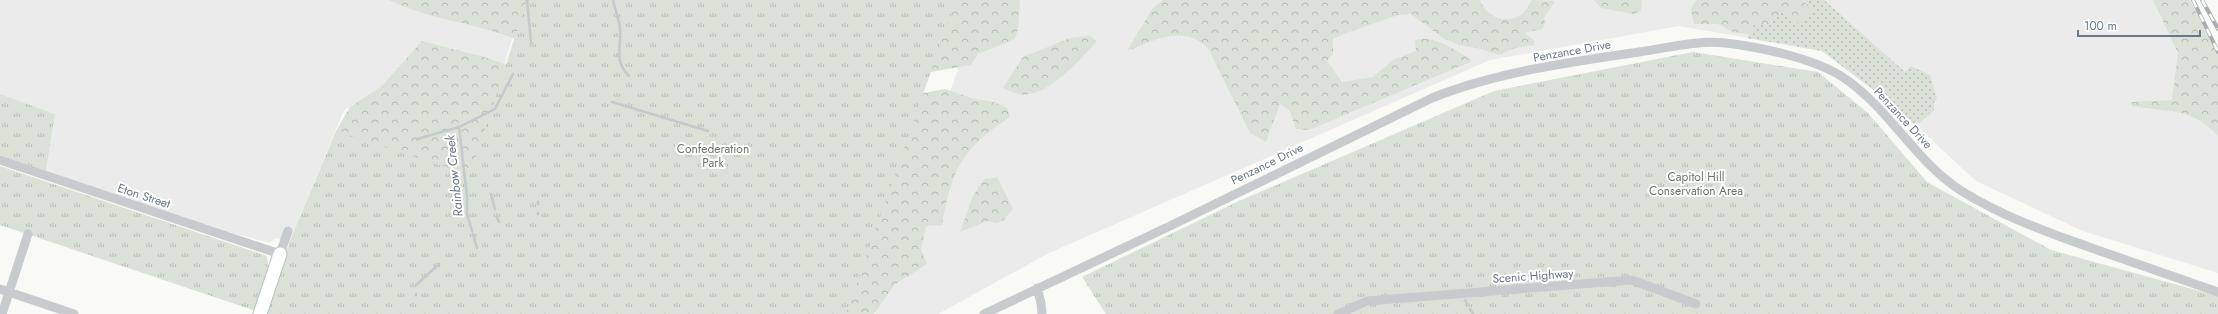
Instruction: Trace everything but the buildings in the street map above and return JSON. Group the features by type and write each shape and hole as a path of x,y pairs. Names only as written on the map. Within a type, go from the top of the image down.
{"street":[{"name":"Penzance Drive","path":"984,314 1170,226 1432,98 1464,85 1584,60 1697,43 1724,43 1802,59 1825,68 1856,86 1940,175 1959,189 1979,200 2036,226 2218,292"},
{"name":"Eton Street","path":"0,160 280,254"},
{"path":"260,314 288,232"},
{"path":"2,314 28,234"},
{"name":"Scenic Highway","path":"1338,314 1367,301 1632,280 1696,304"},
{"path":"1037,288 1042,314"},
{"path":"0,289 74,314"}],"shaded area":[{"path":"0,0 437,0 514,32 503,69 383,90 344,110 289,243 276,238 270,243 229,232 46,171 55,114 0,94"},
{"path":"982,0 2186,0 2218,65 2218,273 2083,231 1976,181 1896,107 1822,51 1679,26 1490,60 1049,253 938,314 875,314 884,282"}],"green space":[{"path":"389,0 1020,0 1018,29 1015,39 978,54 971,65 762,101 516,39 483,28 421,13"},
{"name":"Confederation Park","path":"527,0 956,0 846,314 266,314 289,243 336,131 470,175"},
{"path":"1163,0 1480,0 1483,6 1491,14 1502,19 1515,18 1521,15 1532,0 1555,1 1544,18 1545,24 1542,29 1524,33 1535,41 1533,45 1515,48 1499,55 1477,48 1459,45 1443,38 1411,14 1398,15 1333,39 1333,53 1327,61 1342,82 1373,77 1393,60 1416,51 1415,40 1430,39 1437,41 1471,60 1470,62 1309,130 1296,129 1290,111 1280,104 1266,142 1250,133 1208,48 1198,41 1189,37 1169,36 1127,51 1152,9"},
{"path":"1594,0 1642,0 1641,11 1633,14 1601,8"},
{"path":"1696,0 1802,0 1815,10 1799,23 1782,12 1769,25 1755,23 1749,34 1733,32 1718,24 1694,24 1691,9"},
{"path":"1804,0 1824,0 1905,72 1911,66 1930,75 1937,99 1934,102 1934,110 1916,126 1895,106 1822,51 1747,38 1755,23 1769,25 1782,12 1815,10"},
{"path":"2153,0 2190,0 2218,54 2218,136 2208,126 2188,115 2178,112 2133,106 2131,102 2172,100 2178,53"},
{"path":"1090,36 1097,41 1084,56 1048,87 1039,92 1030,94 1016,93 1003,88 1023,57 1070,38"},
{"name":"Confederation Park","path":"422,41 484,57 584,91 870,103 945,89 975,99 994,102 1007,108 1010,117 980,140 961,162 950,189 942,225 926,226 921,250 927,264 894,285 874,314 274,314 336,131 350,107 381,87"},
{"name":"Capitol Hill Conservation Area","path":"1693,52 1818,72 1868,113 1927,182 2051,250 2218,296 2218,314 1106,314 1082,277 1239,201 1494,91"},
{"path":"0,94 55,114 46,171 0,155"},
{"path":"0,166 267,256 268,266 256,311 0,225"},
{"path":"997,177 1013,209 1004,220 997,223 988,221 960,232 973,196 983,180"}],"waterway":[{"name":"Rainbow Creek","path":"527,0 531,43"},
{"path":"613,0 620,28 619,53 621,64 629,76"},
{"name":"Rainbow Creek","path":"472,231 467,214 467,196 459,127 495,109 513,74"},
{"path":"612,102 708,131"},
{"path":"417,139 459,127"},
{"path":"491,194 495,209"},
{"path":"497,217 499,222"},
{"name":"Rainbow Creek","path":"473,234 477,248"},
{"path":"416,285 439,264"},
{"path":"1465,300 1467,304"},
{"path":"1470,309 1473,314"}],"railway":[{"path":"2193,0 2218,52"},
{"path":"2202,0 2218,29"}]}
